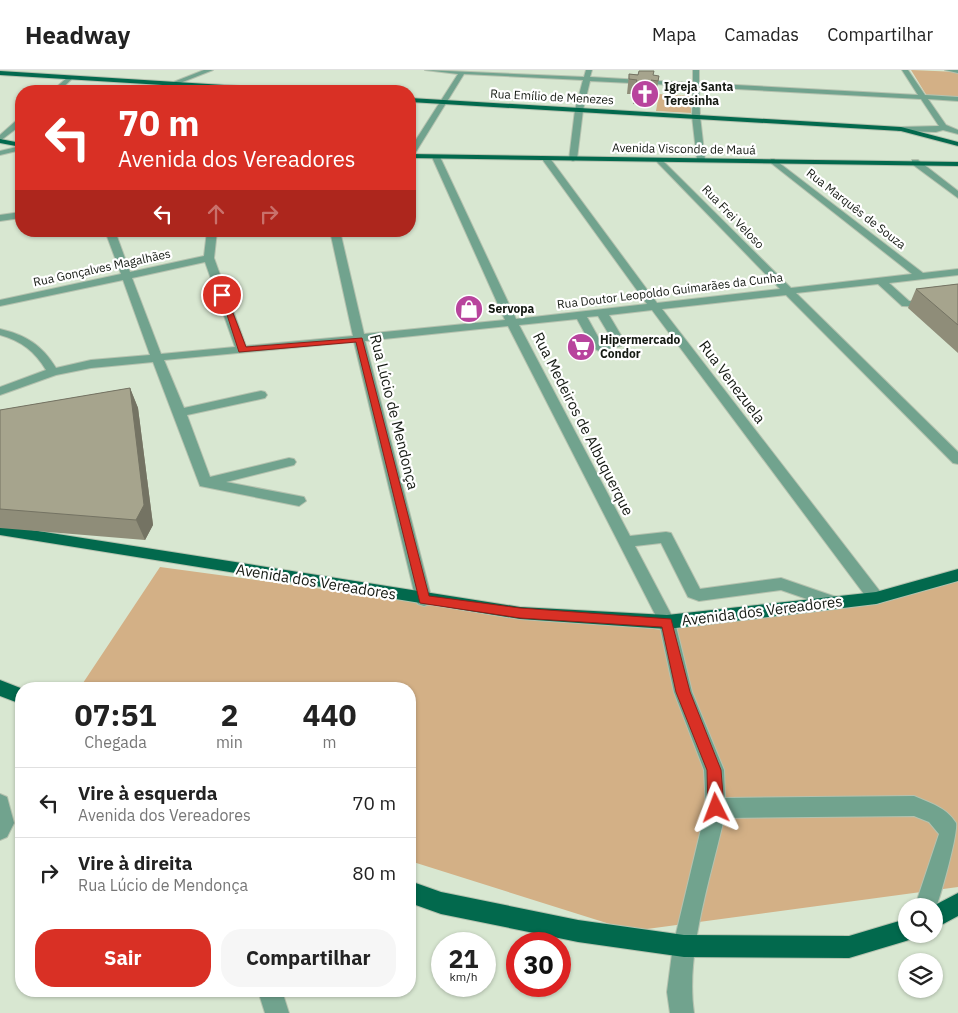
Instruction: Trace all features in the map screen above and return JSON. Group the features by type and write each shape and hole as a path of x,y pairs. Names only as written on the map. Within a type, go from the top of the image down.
{"main road":[{"path":"0,73 189,85"},
{"name":"Rua Emílio de Menezes","path":"416,100 901,129 958,144"},
{"path":"0,140 15,144"},
{"name":"Avenida Visconde de Mauá","path":"416,156 958,164"},
{"path":"915,162 927,158 958,158"},
{"name":"Avenida dos Vereadores","path":"0,530 424,600 520,613 667,622 876,598 958,575"},
{"path":"0,688 15,694"},
{"path":"416,894 441,903 578,931 684,946 849,947 898,932"},
{"path":"943,913 958,904"}],"street":[{"path":"173,84 210,70"},
{"path":"428,70 958,99"},
{"path":"573,159 579,110 589,70"},
{"path":"696,70 696,116 701,160"},
{"path":"905,70 925,98 942,127"},
{"path":"948,70 958,71"},
{"path":"416,146 462,71"},
{"path":"62,85 71,77"},
{"path":"0,140 15,126"},
{"name":"Rua Emílio de Menezes","path":"901,129 936,130 942,127 958,132"},
{"path":"0,152 15,148"},
{"name":"Rua Medeiros de Albuquerque","path":"436,157 512,323 667,622 683,692 714,770 716,808 684,946 679,992 682,1013"},
{"name":"Rua Venezuela","path":"546,159 654,307 876,598"},
{"name":"Rua Frei Veloso","path":"660,160 788,292 958,460"},
{"name":"Rua Marquês de Souza","path":"774,161 922,280"},
{"path":"915,162 958,195"},
{"path":"0,218 15,216"},
{"path":"112,237 125,276 206,483"},
{"path":"211,237 209,258 242,350"},
{"name":"Rua Lúcio de Mendonça","path":"336,237 359,340 424,600"},
{"name":"Rua Gonçalves Magalhães","path":"0,303 209,258"},
{"name":"Rua Doutor Leopoldo Guimarães da Cunha","path":"0,391 53,372 91,364 156,356 359,340 881,281 922,280 958,272"},
{"path":"881,281 906,304 916,306 941,303"},
{"path":"580,316 599,348 617,344 619,342 602,313"},
{"path":"0,332 14,335 40,349 53,372"},
{"path":"180,413 262,395"},
{"path":"206,483 289,462"},
{"path":"206,483 299,501"},
{"path":"625,542 666,537 694,593 699,595 781,584 836,603"},
{"path":"0,804 4,823 0,830"},
{"path":"716,808 914,806 936,815 950,831 929,898"},
{"path":"272,997 277,1013"}],"shaded area":[{"path":"911,70 958,72 958,97 927,96"},
{"path":"659,94 691,96 691,113 656,111"},
{"path":"160,567 425,603 663,630 878,600 958,579 958,887 632,931 416,863 416,682 84,682"}],"building":[{"path":"639,71 654,71 653,75 659,76 658,81 651,80 650,90 635,89 637,80 629,79 629,74 638,75"},
{"path":"958,284 958,325 916,289"},
{"path":"130,388 144,505 136,520 0,509 0,410"}],"place":[{"name":"Igreja Santa Teresinha","path":"645,94"},
{"name":"Servopa","path":"469,309"},
{"name":"Hipermercado Condor","path":"581,347"}],"route":[{"path":"222,295 242,350 359,340 424,600 520,613 667,622 683,692 714,770 716,808"}]}
